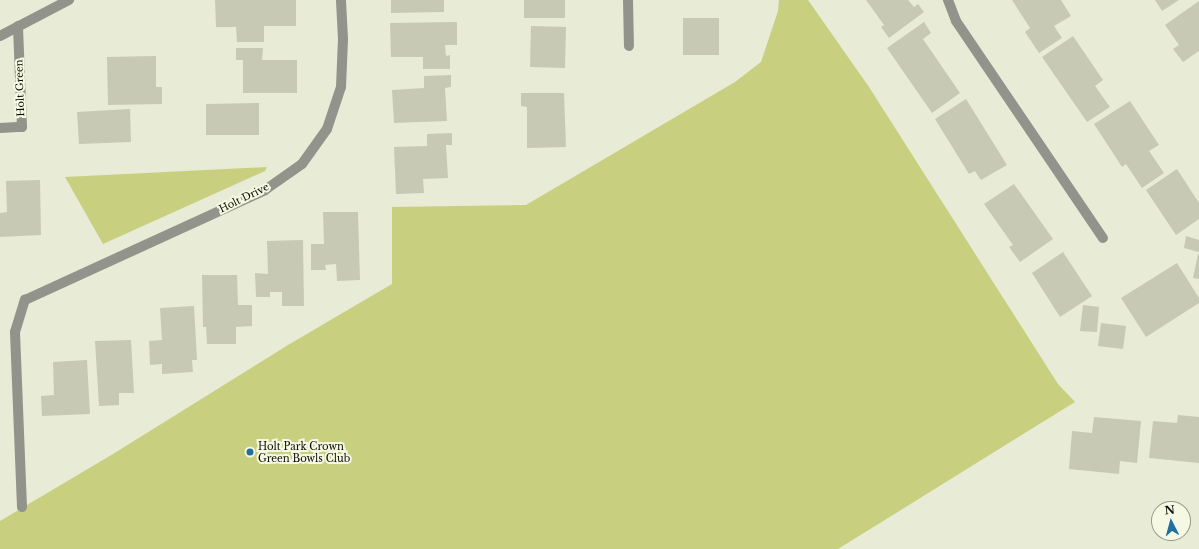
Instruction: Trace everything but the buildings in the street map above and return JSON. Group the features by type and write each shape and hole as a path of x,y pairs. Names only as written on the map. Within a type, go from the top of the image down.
{"street":[{"path":"0,36 69,0"},
{"name":"Holt Drive","path":"22,507 15,332 25,300 265,190 302,164 327,128 340,87 343,39 341,0"},
{"path":"628,0 629,46"},
{"path":"948,0 956,21 1103,238"},
{"name":"Holt Green","path":"0,128 22,127 18,26"}],"green space":[{"path":"779,0 808,0 869,87 1058,384 1075,402 838,549 0,549 0,521 113,454 288,345 392,284 392,207 526,205 735,82 761,62 778,11"},
{"path":"267,167 265,171 103,244 65,177"}],"place":[{"name":"Holt Park Crown Green Bowls Club","path":"250,452"}]}
